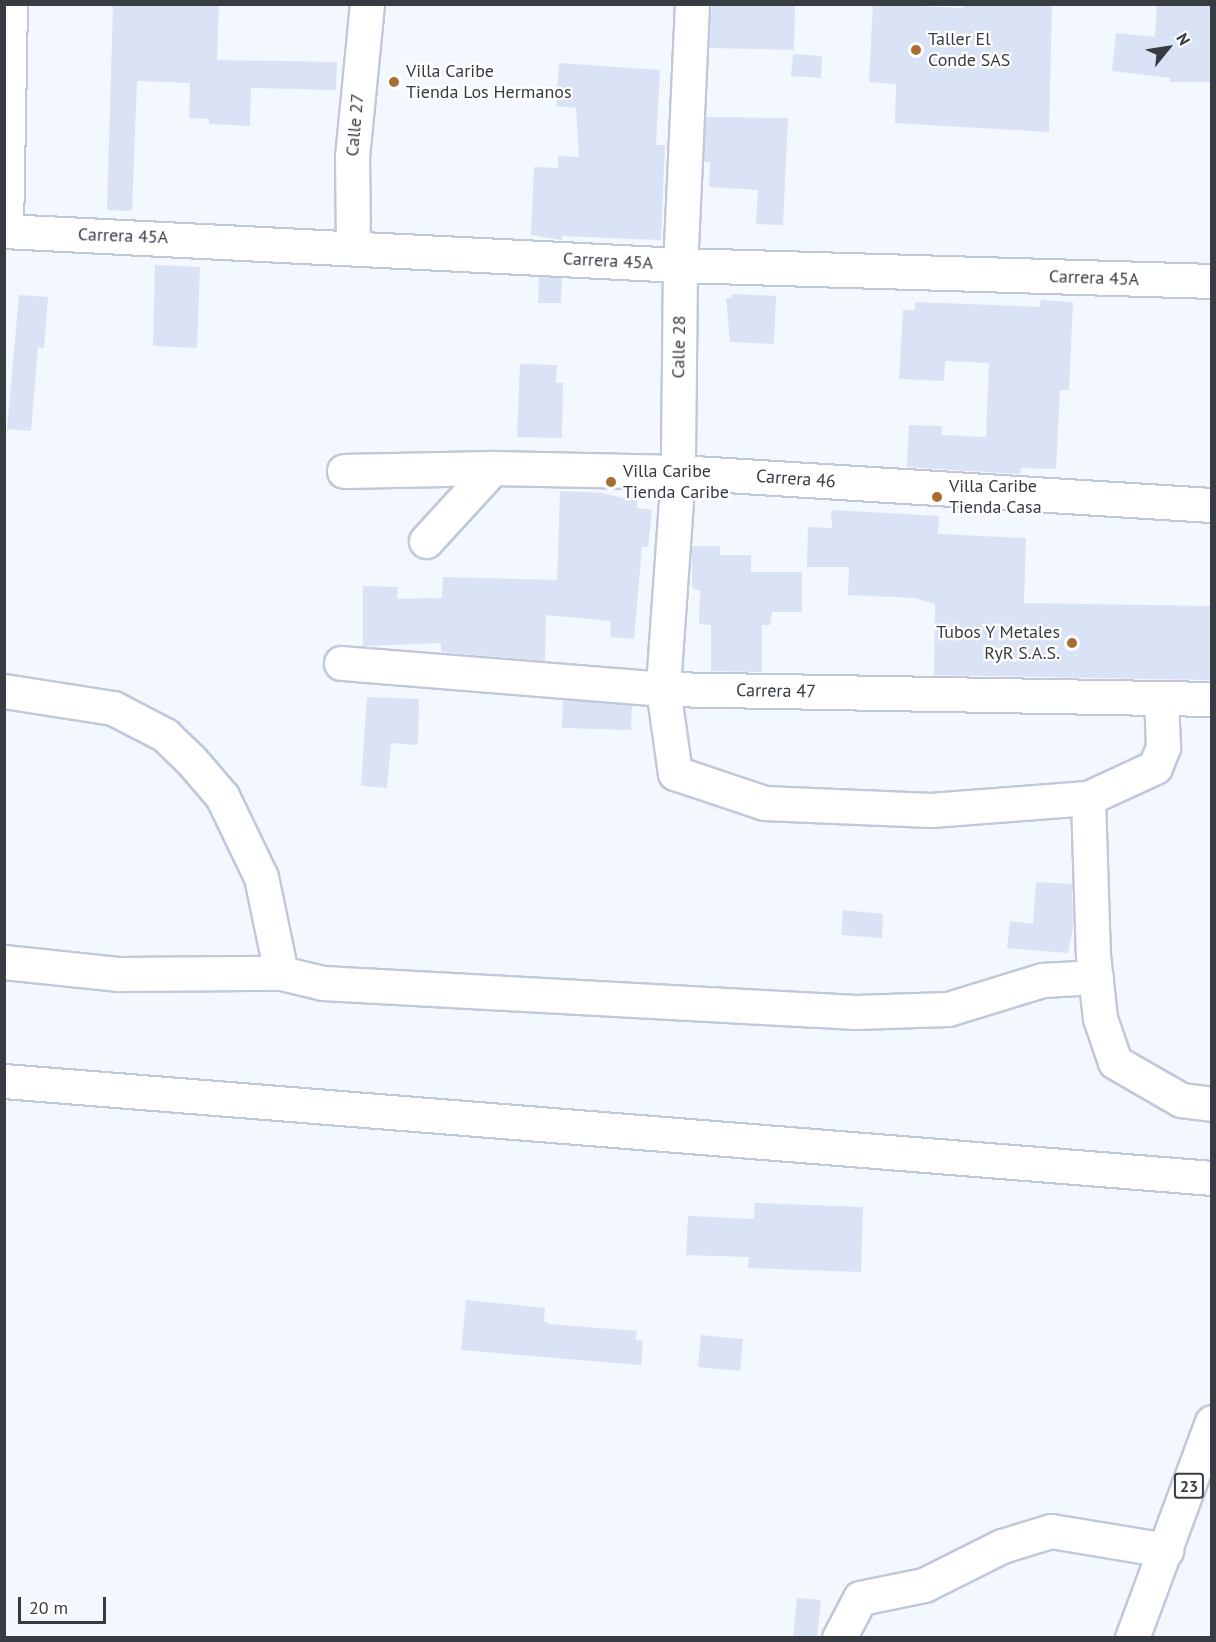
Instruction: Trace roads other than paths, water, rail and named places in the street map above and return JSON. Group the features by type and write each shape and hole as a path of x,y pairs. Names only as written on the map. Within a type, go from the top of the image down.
{"main road":[{"path":"5,231 10,4"},
{"name":"Calle 27","path":"353,246 352,157 367,4"},
{"name":"Calle 28","path":"692,4 680,265 678,472 663,689 675,773 764,803 931,810 1088,798"},
{"name":"Carrera 45A","path":"5,231 353,246 680,265 1212,281"},
{"path":"426,541 493,468"},
{"name":"Carrera 46","path":"344,471 493,468 678,472 1212,505"},
{"name":"Carrera 47","path":"340,663 663,689 1212,699"},
{"path":"4,691 113,708 165,735 191,760 222,796 261,877 281,973"},
{"path":"1161,698 1163,747 1155,767 1088,798 1100,1018 1115,1062 1181,1100 1212,1104"},
{"path":"4,962 119,974 281,973 323,983 855,1012 948,1009 1042,980 1096,977"},
{"path":"4,1081 1212,1179"},
{"name":"23","path":"1132,1638 1212,1422"},
{"path":"839,1638 860,1598 924,1585 1002,1546 1051,1531 1166,1550"}],"place":[{"name":"Taller El Conde SAS","path":"916,50"},
{"name":"Villa Caribe Tienda Los Hermanos","path":"394,82"},
{"name":"Villa Caribe Tienda Caribe","path":"611,482"},
{"name":"Villa Caribe Tienda Casa","path":"937,497"},
{"name":"Tubos Y Metales RyR S.A.S.","path":"1072,643"}]}
